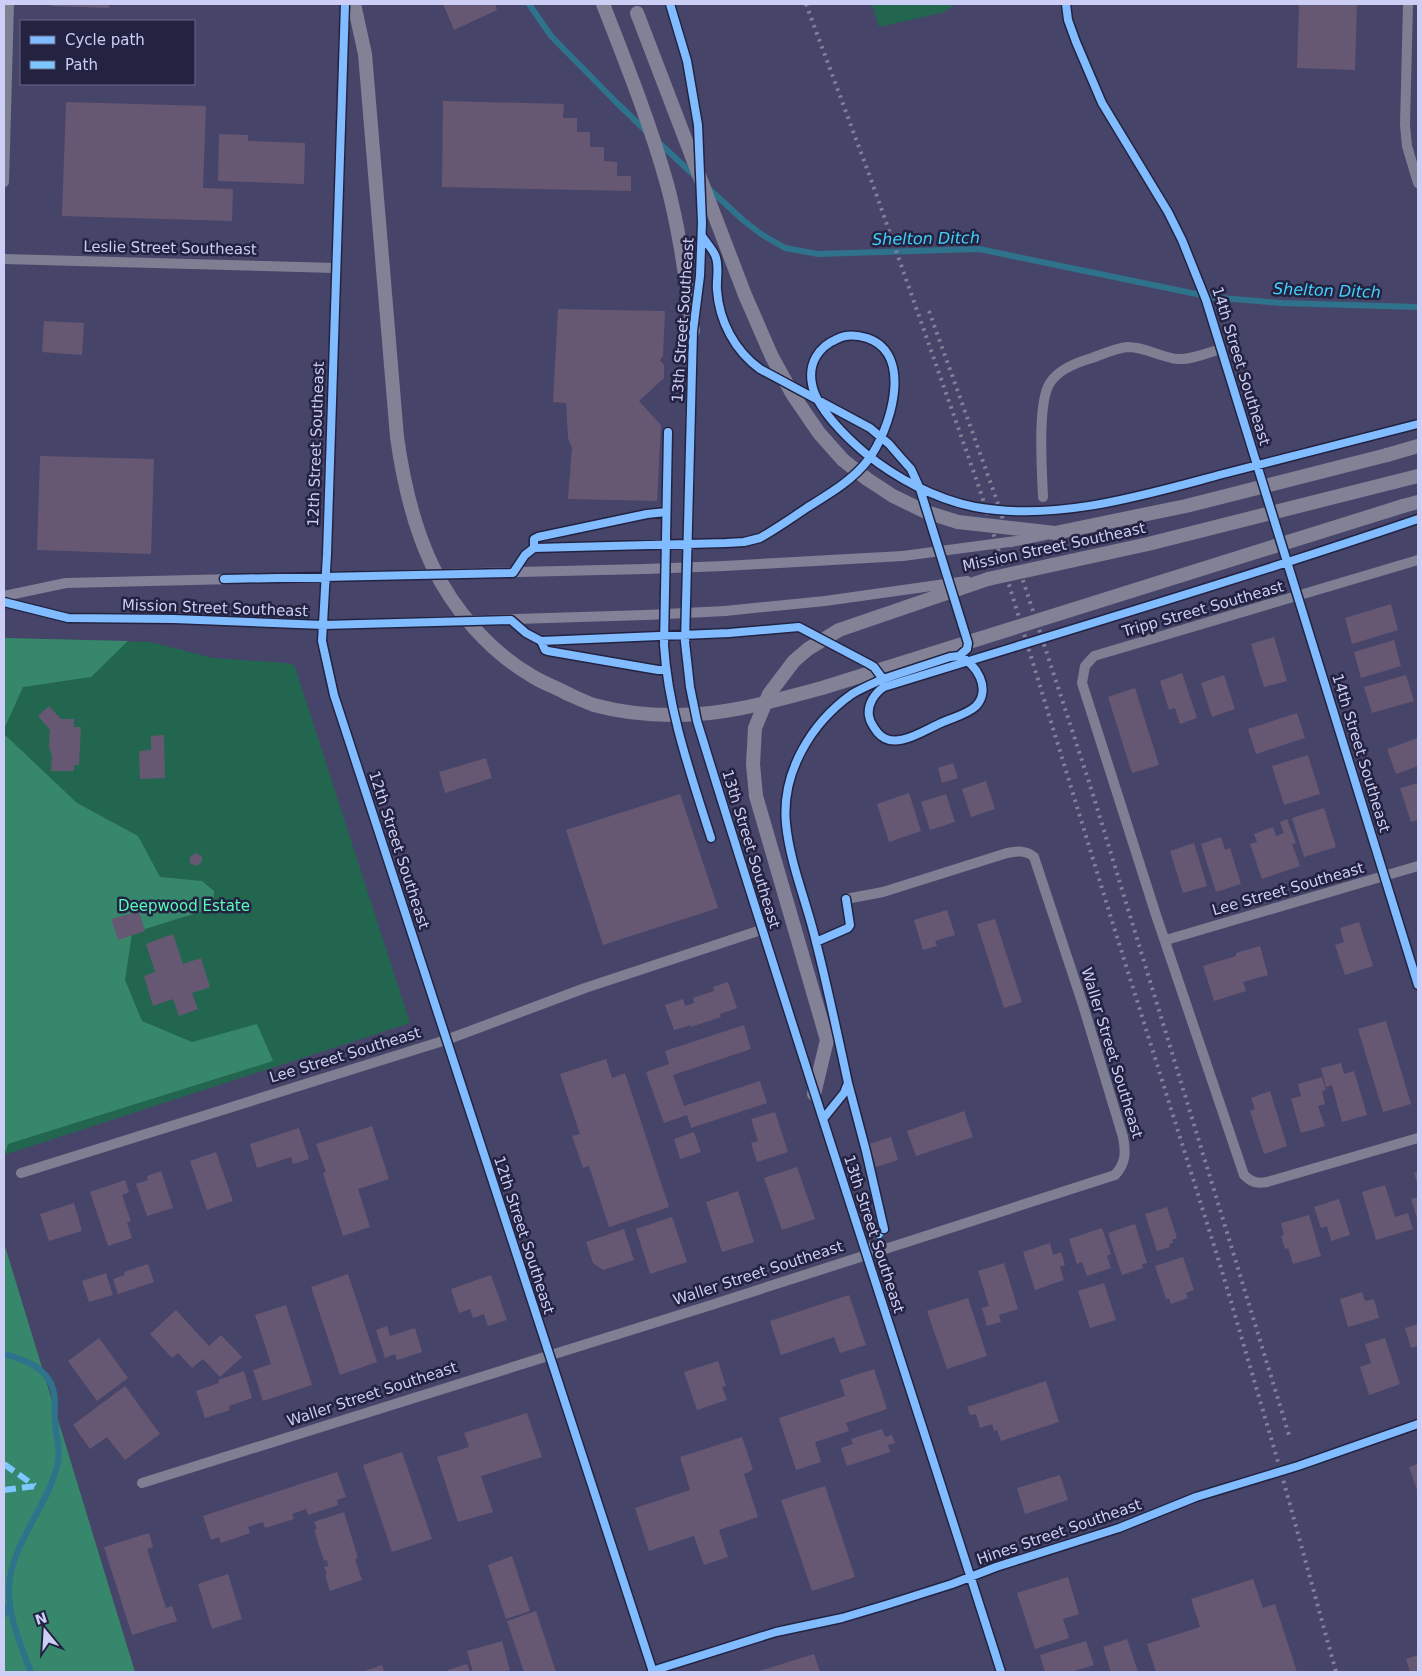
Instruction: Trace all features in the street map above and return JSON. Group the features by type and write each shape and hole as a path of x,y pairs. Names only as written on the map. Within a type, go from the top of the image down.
{"highway":[{"path":"354,4 365,54 397,437 401,468 415,521 432,565 456,604 479,633 504,657 532,676 594,705 634,713 674,715 720,712 770,702 822,688 1418,502"},
{"path":"603,4 654,142 667,185 693,330"},
{"path":"636,8 745,295 776,364 793,395 819,433 843,460 867,478 893,496 926,512 958,522 1055,533"},
{"name":"Mission Street Southeast","path":"1055,533 1186,506 1418,446"},
{"name":"Mission Street Southeast","path":"988,579 1148,544 1418,476"},
{"path":"814,1094 827,1040 756,796 753,764 755,728 769,694 794,660 808,648 839,630 988,579"}],"main road":[{"name":"12th Street Southeast","path":"345,4 322,641 334,695 651,1672"},
{"name":"13th Street Southeast","path":"670,4 687,61 698,125 702,223 700,276 693,330 686,642 690,687 697,721 762,930 1001,1672"},
{"name":"Mission Street Southeast","path":"4,596 66,583 645,569 903,556 1016,541 1055,533"},
{"name":"Mission Street Southeast","path":"4,602 68,618 174,619 323,625 725,611 825,601 988,579"}],"street":[{"path":"4,182 8,4"},
{"name":"14th Street Southeast","path":"1066,4 1068,20 1102,103 1168,212 1192,262 1206,300 1418,985"},
{"path":"1408,4 1405,125 1407,146 1418,183"},
{"name":"Leslie Street Southeast","path":"4,259 335,268"},
{"path":"1042,496 1042,426 1046,392 1049,384 1055,377 1080,362 1118,349 1139,348 1186,359 1221,349"},
{"name":"Tripp Street Southeast","path":"1166,940 1084,690 1082,682 1085,666 1094,656 1418,560"},
{"name":"Waller Street Southeast","path":"142,1483 708,1306 1116,1175 1125,1160 1126,1151 1123,1137 1038,863 1034,857 1030,853 1019,851 883,892 846,899"},
{"name":"Lee Street Southeast","path":"1166,940 1418,866"},
{"name":"Lee Street Southeast","path":"21,1173 446,1040 584,988 762,930"},
{"path":"1166,940 1240,1168 1250,1181 1258,1184 1267,1182 1418,1138"},
{"name":"Hines Street Southeast","path":"651,1672 776,1632 842,1618 868,1610 1119,1528 1196,1497 1298,1466 1418,1424"}],"green space":[{"path":"872,4 954,4 945,12 879,27"},
{"name":"Deepwood Estate","path":"4,638 151,642 213,658 285,663 295,667 410,1023 4,1155"},
{"path":"4,638 128,641 91,677 23,687 4,729"},
{"path":"4,734 77,803 138,836 160,877 202,881 214,891 213,908 132,933 125,980 142,1021 192,1042 257,1024 273,1061 8,1144 4,1156"},
{"path":"4,1243 135,1672 4,1672"}],"building":[{"path":"51,4 109,4 109,8 51,6"},
{"path":"443,4 495,4 497,10 454,30"},
{"path":"1299,4 1357,4 1355,70 1297,68"},
{"path":"443,101 564,104 563,118 577,118 577,132 590,132 590,147 604,147 604,161 617,162 617,176 631,176 631,191 442,187"},
{"path":"66,102 206,106 203,188 233,189 232,221 62,216"},
{"path":"219,134 248,135 248,141 305,143 304,184 218,181"},
{"path":"558,309 665,311 663,356 660,360 664,365 664,378 639,401 661,425 657,501 568,499 572,448 568,438 566,403 553,402"},
{"path":"44,321 84,323 82,355 42,352"},
{"path":"40,456 154,459 151,554 37,550"},
{"path":"1391,604 1398,630 1352,644 1345,618"},
{"path":"1274,637 1287,681 1264,687 1251,644"},
{"path":"1394,640 1401,666 1361,678 1354,652"},
{"path":"1182,673 1197,718 1180,724 1175,708 1169,710 1160,681"},
{"path":"1224,675 1235,709 1212,717 1201,683"},
{"path":"1406,675 1414,701 1372,713 1364,687"},
{"path":"1135,688 1159,765 1132,773 1108,697"},
{"path":"49,706 61,719 74,719 74,727 81,727 79,765 74,765 74,771 51,771 50,730 38,716"},
{"path":"1297,713 1305,738 1256,754 1248,729"},
{"path":"164,735 165,778 140,779 139,751 151,750 151,736"},
{"path":"1418,738 1418,766 1396,774 1387,749"},
{"path":"1308,755 1320,794 1284,805 1272,766"},
{"path":"486,758 492,778 445,793 439,772"},
{"path":"953,763 958,778 942,783 938,768"},
{"path":"986,781 995,809 971,817 962,789"},
{"path":"1418,783 1418,820 1411,822 1400,788"},
{"path":"909,793 921,831 889,842 877,804"},
{"path":"680,794 718,908 603,945 566,830"},
{"path":"946,794 955,822 930,830 921,802"},
{"path":"1324,808 1336,847 1304,857 1292,818"},
{"path":"1287,819 1296,843 1292,844 1300,866 1262,879 1250,844 1257,842 1254,834 1273,827 1276,836 1284,833 1280,822"},
{"path":"1221,837 1225,850 1230,848 1241,884 1216,892 1201,844"},
{"path":"1194,843 1207,886 1183,893 1170,851"},
{"path":"196,853 202,856 202,862 196,866 190,863 190,857"},
{"path":"947,910 955,935 935,941 937,946 923,950 914,920"},
{"path":"139,911 145,931 118,940 111,919"},
{"path":"995,919 1022,1002 1004,1008 977,924"},
{"path":"1359,922 1373,966 1345,975 1335,945 1344,942 1340,928"},
{"path":"173,934 183,964 201,958 210,987 192,993 198,1009 179,1016 173,999 153,1006 144,976 155,972 146,944"},
{"path":"1260,946 1268,975 1243,982 1246,991 1214,1001 1203,966"},
{"path":"728,982 737,1008 720,1014 721,1017 691,1027 691,1025 674,1030 665,1005 683,999 685,1006 694,1003 693,998 714,991 713,987"},
{"path":"1386,1021 1411,1104 1383,1112 1358,1029"},
{"path":"744,1025 751,1049 673,1075 684,1106 760,1081 767,1103 691,1128 687,1115 664,1123 646,1072 669,1064 665,1051"},
{"path":"606,1059 612,1078 625,1073 669,1207 609,1227 589,1166 583,1168 572,1136 580,1134 560,1074"},
{"path":"1341,1063 1344,1074 1354,1071 1367,1115 1342,1122 1332,1085 1326,1087 1321,1068"},
{"path":"1322,1077 1326,1090 1322,1091 1325,1104 1318,1106 1325,1126 1301,1133 1291,1099 1301,1096 1298,1084"},
{"path":"1270,1091 1287,1146 1264,1154 1250,1111 1255,1109 1251,1098"},
{"path":"964,1111 973,1137 916,1156 907,1131"},
{"path":"775,1112 788,1152 757,1162 751,1143 758,1141 751,1119"},
{"path":"372,1126 389,1179 358,1189 370,1227 343,1236 323,1173 326,1172 316,1144"},
{"path":"299,1128 309,1159 293,1164 291,1157 257,1168 250,1144"},
{"path":"694,1132 701,1152 680,1159 674,1139"},
{"path":"891,1137 898,1160 876,1167 869,1144"},
{"path":"216,1152 233,1201 207,1210 190,1161"},
{"path":"797,1167 815,1219 782,1230 764,1178"},
{"path":"161,1171 173,1208 147,1216 136,1184 148,1180 147,1176"},
{"path":"1418,1172 1418,1185 1414,1173"},
{"path":"125,1180 129,1192 122,1195 131,1221 127,1223 132,1238 108,1246 90,1192"},
{"path":"1385,1185 1395,1217 1408,1213 1413,1229 1376,1240 1362,1192"},
{"path":"738,1191 754,1242 722,1252 706,1202"},
{"path":"1418,1197 1418,1222 1411,1199"},
{"path":"1339,1199 1350,1235 1331,1241 1327,1226 1321,1228 1314,1207"},
{"path":"74,1203 82,1231 49,1241 40,1214"},
{"path":"1167,1207 1177,1238 1172,1240 1173,1243 1169,1244 1170,1247 1157,1251 1145,1214"},
{"path":"1309,1215 1321,1256 1293,1264 1288,1248 1285,1249 1281,1236 1284,1235 1281,1223"},
{"path":"672,1217 687,1262 650,1274 636,1229"},
{"path":"1135,1224 1147,1263 1142,1264 1143,1268 1122,1275 1108,1233"},
{"path":"1102,1228 1111,1254 1107,1256 1111,1268 1087,1276 1082,1262 1077,1264 1069,1239"},
{"path":"624,1229 634,1260 603,1270 593,1263 586,1242"},
{"path":"1050,1243 1053,1255 1061,1252 1065,1265 1060,1267 1064,1280 1035,1290 1023,1252"},
{"path":"1183,1257 1194,1290 1186,1293 1188,1298 1171,1304 1169,1298 1166,1299 1155,1266"},
{"path":"1004,1263 1018,1309 999,1315 1001,1322 987,1326 982,1308 989,1306 978,1271"},
{"path":"148,1264 154,1282 118,1294 113,1279 125,1275 124,1272"},
{"path":"106,1273 113,1295 89,1302 82,1281"},
{"path":"348,1274 377,1362 340,1375 311,1287"},
{"path":"491,1275 507,1320 488,1326 484,1314 473,1318 470,1309 459,1313 451,1289"},
{"path":"1104,1283 1116,1320 1090,1328 1078,1291"},
{"path":"1362,1292 1365,1301 1374,1299 1379,1318 1348,1327 1340,1299"},
{"path":"849,1295 866,1345 840,1353 834,1337 781,1355 770,1321"},
{"path":"968,1298 987,1356 947,1369 927,1311"},
{"path":"286,1305 312,1385 263,1401 253,1370 271,1364 255,1315"},
{"path":"176,1310 209,1346 221,1335 242,1357 220,1377 203,1359 192,1368 178,1353 172,1358 150,1334"},
{"path":"1418,1324 1418,1346 1411,1348 1405,1328"},
{"path":"387,1326 390,1336 415,1328 422,1352 397,1360 395,1354 385,1358 376,1330"},
{"path":"99,1338 128,1378 97,1401 68,1361"},
{"path":"1385,1338 1400,1384 1369,1395 1360,1367 1371,1363 1365,1344"},
{"path":"718,1361 726,1386 722,1387 727,1400 697,1410 684,1372"},
{"path":"874,1369 887,1409 846,1423 849,1431 815,1442 821,1462 796,1470 779,1418 845,1396 840,1380"},
{"path":"244,1371 252,1398 229,1406 230,1410 205,1418 196,1391 219,1383 218,1380"},
{"path":"1046,1381 1059,1422 1001,1441 997,1430 994,1431 992,1424 980,1428 976,1414 970,1415 967,1407"},
{"path":"125,1386 160,1434 125,1460 107,1437 90,1449 73,1425"},
{"path":"527,1413 542,1457 481,1476 493,1512 458,1522 437,1457 469,1447 464,1433"},
{"path":"882,1429 885,1437 892,1435 895,1443 888,1445 890,1452 847,1466 841,1448 853,1444 851,1439"},
{"path":"742,1437 753,1470 744,1474 758,1517 719,1530 728,1557 704,1565 694,1536 649,1551 635,1508 690,1490 680,1457"},
{"path":"402,1452 432,1539 392,1552 363,1465"},
{"path":"1418,1464 1418,1493 1409,1467"},
{"path":"337,1472 346,1497 337,1500 338,1505 308,1515 306,1509 292,1514 294,1519 265,1528 263,1522 248,1527 250,1533 221,1543 219,1537 211,1540 203,1516"},
{"path":"1060,1475 1068,1500 1025,1514 1017,1488"},
{"path":"825,1486 855,1577 812,1591 781,1500"},
{"path":"344,1512 358,1558 355,1559 362,1580 330,1591 324,1567 328,1566 327,1560 324,1561 314,1530 317,1529 314,1522"},
{"path":"149,1533 153,1547 147,1549 166,1608 172,1606 177,1621 132,1635 104,1547"},
{"path":"512,1556 530,1611 506,1619 488,1565"},
{"path":"228,1574 242,1619 212,1629 198,1584"},
{"path":"1068,1577 1079,1614 1063,1619 1069,1638 1035,1649 1017,1593"},
{"path":"1253,1579 1263,1608 1275,1604 1297,1672 1156,1672 1147,1644 1200,1627 1191,1599"},
{"path":"536,1611 556,1672 524,1672 507,1621"},
{"path":"1127,1639 1138,1672 1111,1672 1103,1647"},
{"path":"502,1641 510,1670 504,1672 473,1672 467,1651"},
{"path":"1086,1641 1094,1665 1071,1672 1045,1672 1040,1655"},
{"path":"814,1654 820,1672 756,1672"},
{"path":"1418,1655 1418,1672 1410,1672 1406,1659"},
{"path":"467,1664 470,1672 449,1672 448,1670"},
{"path":"382,1665 384,1672 365,1672 365,1671"}],"waterway":[{"name":"Shelton Ditch","path":"529,4 551,36 646,131"},
{"name":"Shelton Ditch","path":"657,141 696,177"},
{"name":"Shelton Ditch","path":"707,187 761,234 785,248 818,254 979,249 1211,297 1281,303 1418,307"},
{"path":"4,1354 28,1362 42,1371 51,1384 55,1396 58,1462 47,1494 16,1555 11,1571 9,1588 13,1620 19,1642 31,1672"},
{"path":"4,1615 10,1603"}],"railway":[{"path":"806,4 873,185 980,490 1222,1271 1281,1472 1336,1672"},
{"path":"929,311 996,498 1090,785 1289,1435"}],"marked path":[{"path":"866,1252 884,1229 883,1226"},
{"path":"4,1464 35,1486"},
{"path":"4,1490 35,1486"}],"cycle path":[{"path":"345,4 327,554 322,641 334,695 653,1672"},
{"path":"670,4 687,61 698,125 702,223 700,276 693,331 685,642 690,687 697,721 734,840 1001,1672"},
{"path":"1066,4 1068,20 1102,103 1168,212 1182,240 1206,300 1418,985"},
{"path":"702,236 715,255 718,268 718,302 725,324 736,344 751,362 760,369 870,428 889,444 911,469 920,489 968,643 967,649 959,656"},
{"path":"224,579 513,573 525,555 534,548 726,543 744,542 760,538 832,492 855,474 868,460 876,447 884,431 894,394 894,376 891,360 882,347 867,338 855,336 840,337 830,342 820,351 813,363 811,377 819,403 833,422 865,453 877,462 890,471 903,479 945,499 975,507 1006,511 1038,511 1100,504 1132,498 1418,424"},
{"path":"668,432 664,645 666,670 681,743 711,838"},
{"path":"534,548 534,539 538,537 647,514 666,512"},
{"path":"4,602 68,618 174,619 323,625 511,620 526,633 541,641 729,633 799,627 874,667 883,679 950,657 959,656 965,659 971,664 980,677 982,685 981,699 976,706 964,714 909,738 900,740 885,738 878,733 871,723 870,703 884,687 951,666 1018,646 1219,584 1418,519"},
{"path":"541,641 545,650 548,651 666,670"},
{"path":"823,1119 844,1093 848,1083 812,927 791,854 786,824 788,786 802,751 824,719 852,694 883,679"},
{"path":"816,942 848,928 850,925 846,899"},
{"path":"848,1083 884,1229"},
{"path":"652,1671 776,1632 842,1618 952,1584 996,1567 1119,1528 1196,1497 1298,1466 1418,1424"}]}
